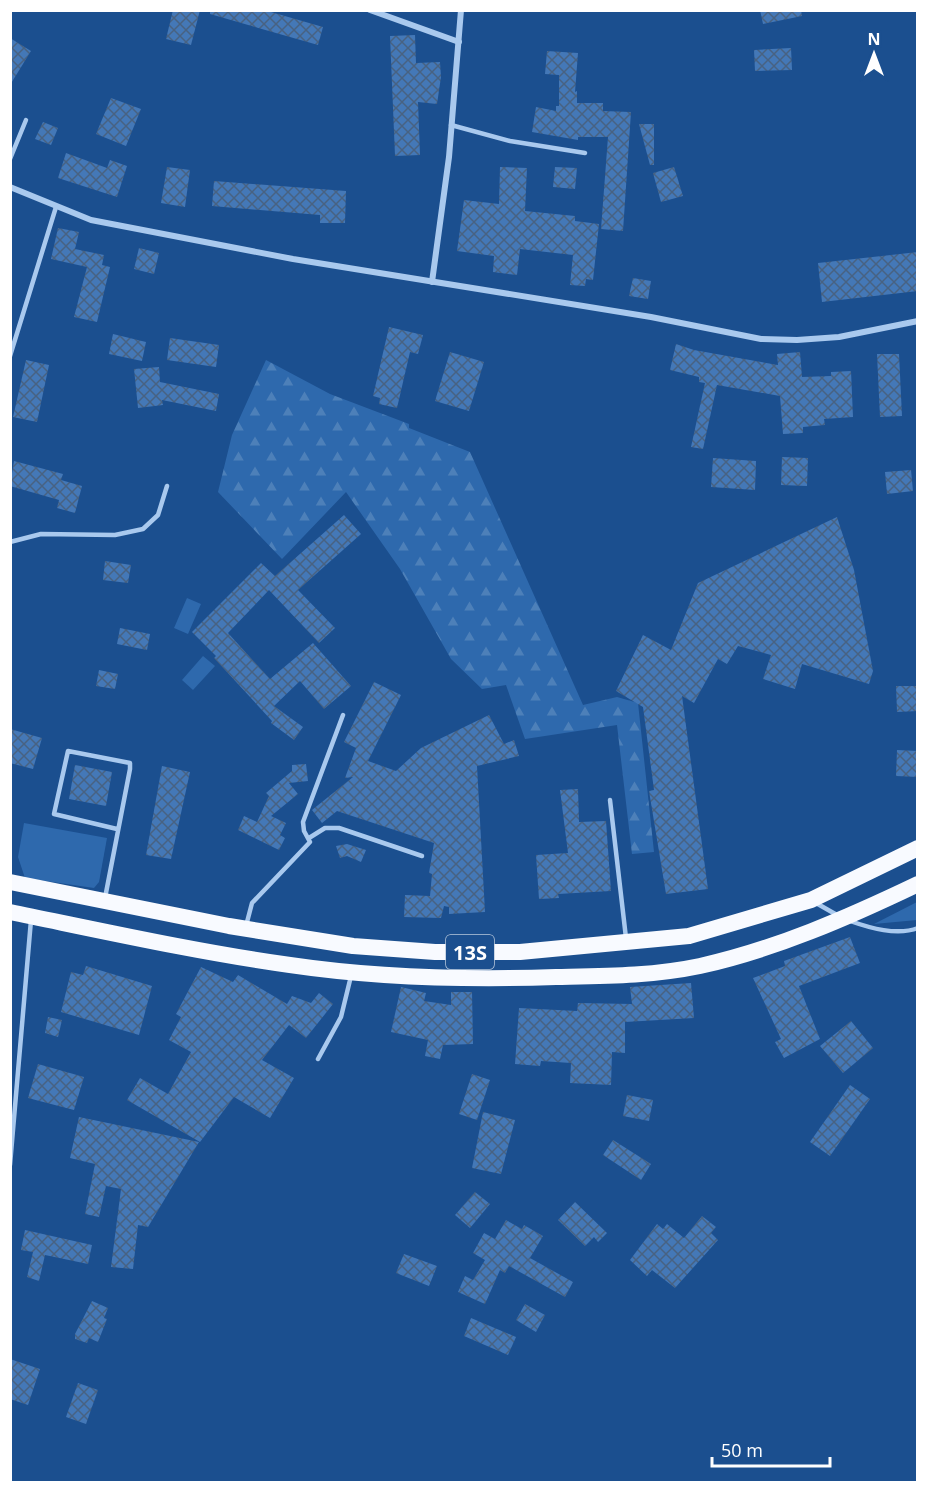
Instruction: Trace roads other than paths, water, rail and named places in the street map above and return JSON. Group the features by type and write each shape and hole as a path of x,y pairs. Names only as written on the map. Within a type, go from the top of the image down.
{"highway":[{"name":"13S","path":"10,882 237,928 353,946 435,952 520,952 689,936 811,900 918,848"},
{"name":"13S","path":"10,912 290,965 351,972 478,980 615,975 698,966 777,944 845,919 918,884"},
{"path":"222,953 237,928"}],"street":[{"path":"370,10 459,42"},
{"path":"432,282 451,125 461,10"},
{"path":"10,187 91,220 293,259 651,317 761,339 797,340 839,337 918,321"}],"lane":[{"path":"10,159 26,120"},
{"path":"451,125 510,141 585,153"},
{"path":"10,356 56,207"},
{"path":"10,542 41,534 116,535 143,529 158,515 167,486"},
{"path":"237,928 252,903 309,844 309,838 302,827 303,822 344,715"},
{"path":"104,901 129,763 68,751 54,814 117,829"},
{"path":"610,800 626,942"},
{"path":"309,838 325,828 339,828 422,856"},
{"path":"811,900 845,919 875,930 918,928"},
{"path":"10,1165 32,916"},
{"path":"318,1059 341,1017 351,972"}]}
